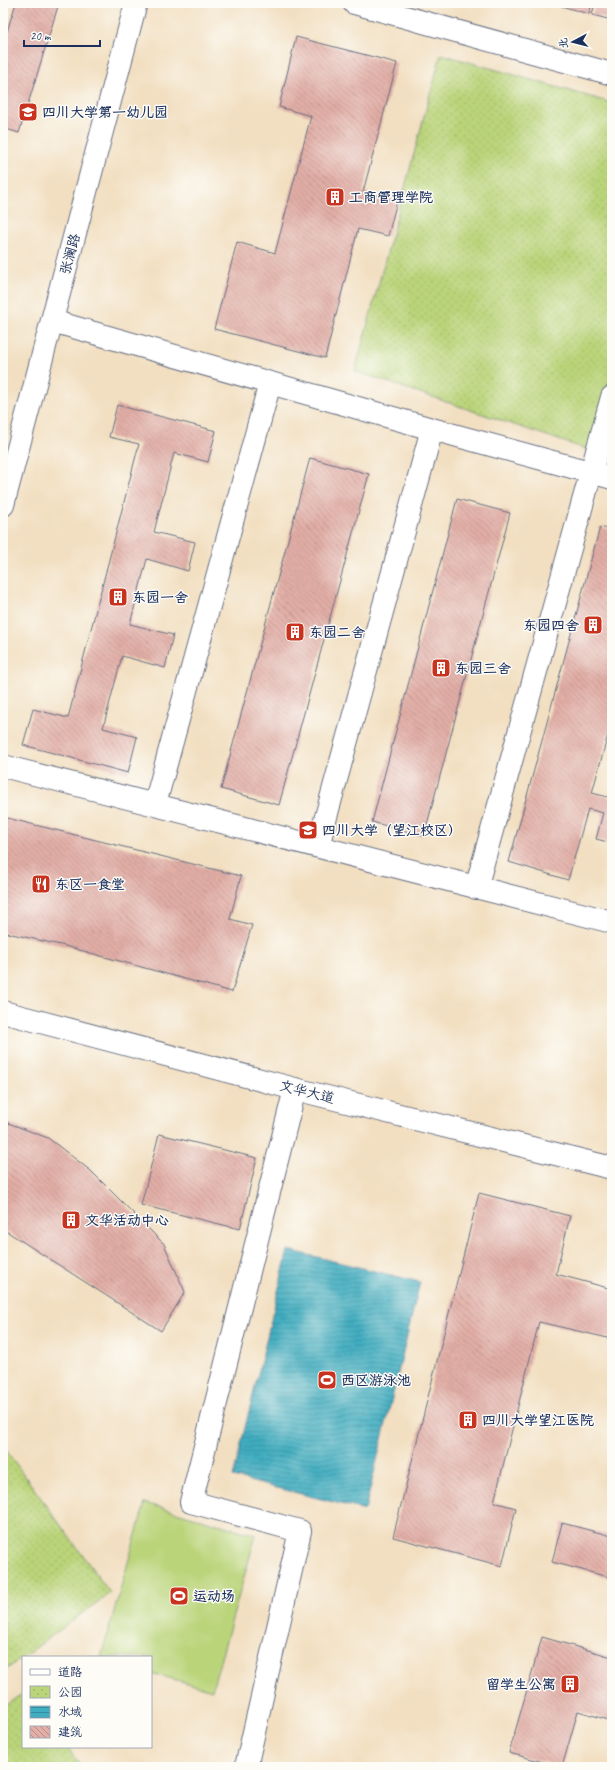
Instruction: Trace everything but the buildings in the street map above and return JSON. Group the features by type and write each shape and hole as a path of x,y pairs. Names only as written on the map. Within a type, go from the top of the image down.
{"street":[{"name":"张澜路","path":"3,505 136,3"},
{"path":"354,3 612,74"},
{"path":"52,321 432,429 602,475"},
{"path":"155,804 270,383"},
{"path":"476,888 602,475 612,397"},
{"path":"318,846 432,429"},
{"path":"3,766 612,922"},
{"name":"文华大道","path":"3,1012 295,1089 612,1168"},
{"path":"246,1767 300,1531 190,1502 295,1089"}],"green space":[{"path":"441,54 612,103 612,458 355,371"},
{"path":"3,1446 110,1593 25,1656 22,1656 22,1658 3,1672"},
{"name":"运动场","path":"145,1503 256,1535 212,1690 152,1673 152,1656 101,1656"},
{"path":"22,1694 22,1748 68,1748 81,1767 3,1767 3,1707"}],"water":[{"name":"西区游泳池","path":"288,1250 420,1282 365,1510 233,1477"}],"place":[{"name":"四川大学第一幼儿园","path":"28,112"},
{"name":"工商管理学院","path":"335,197"},
{"name":"东园一舍","path":"118,597"},
{"name":"东园四舍","path":"593,625"},
{"name":"东园二舍","path":"295,632"},
{"name":"东园三舍","path":"441,668"},
{"name":"四川大学（望江校区）","path":"308,830"},
{"name":"东区一食堂","path":"41,884"},
{"name":"文华活动中心","path":"71,1220"},
{"name":"西区游泳池","path":"327,1380"},
{"name":"四川大学望江医院","path":"468,1420"},
{"name":"运动场","path":"179,1596"},
{"name":"留学生公寓","path":"570,1684"}]}
